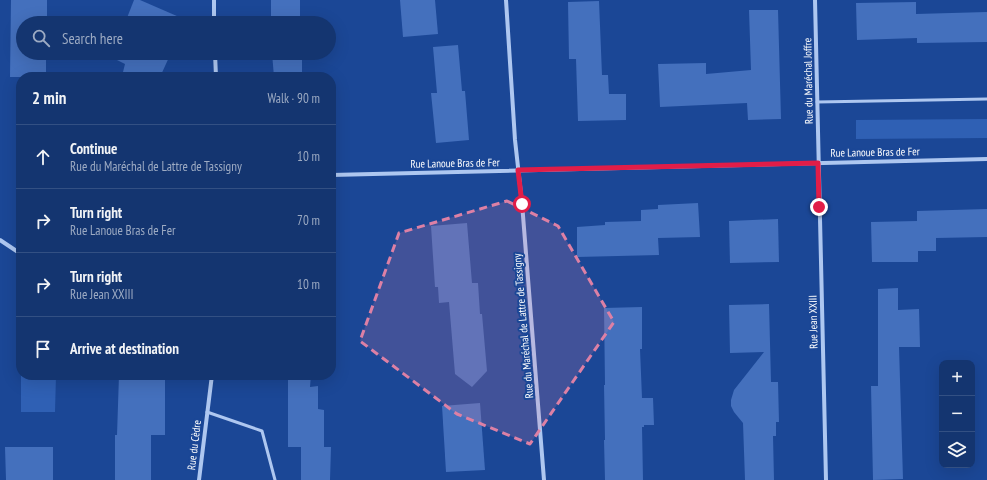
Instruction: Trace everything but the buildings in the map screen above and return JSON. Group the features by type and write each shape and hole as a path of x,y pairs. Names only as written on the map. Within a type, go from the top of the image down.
{"street":[{"path":"214,0 214,16"},
{"name":"Rue du Maréchal de Lattre de Tassigny","path":"506,0 515,140 522,204 544,480"},
{"name":"Rue du Maréchal Joffre","path":"815,0 818,163"},
{"path":"215,60 216,72"},
{"name":"Rue Lanoue Bras de Fer","path":"336,175 987,159"},
{"name":"Rue Jean XXIII","path":"818,163 826,480"},
{"path":"0,240 16,251"},
{"name":"Rue du Cèdre","path":"199,480 211,380"}],"lane":[{"path":"817,102 987,99"},
{"name":"Rue du Cèdre","path":"208,412 262,431 275,480"}],"highlighted area":[{"path":"507,201 558,226 614,322 530,444 457,414 360,341 399,233"}],"shaded area":[{"path":"987,119 987,138 856,139 856,120"},
{"path":"21,380 56,380 55,412 21,412"}],"route":[{"path":"522,204 518,170 818,163 819,207"}]}
